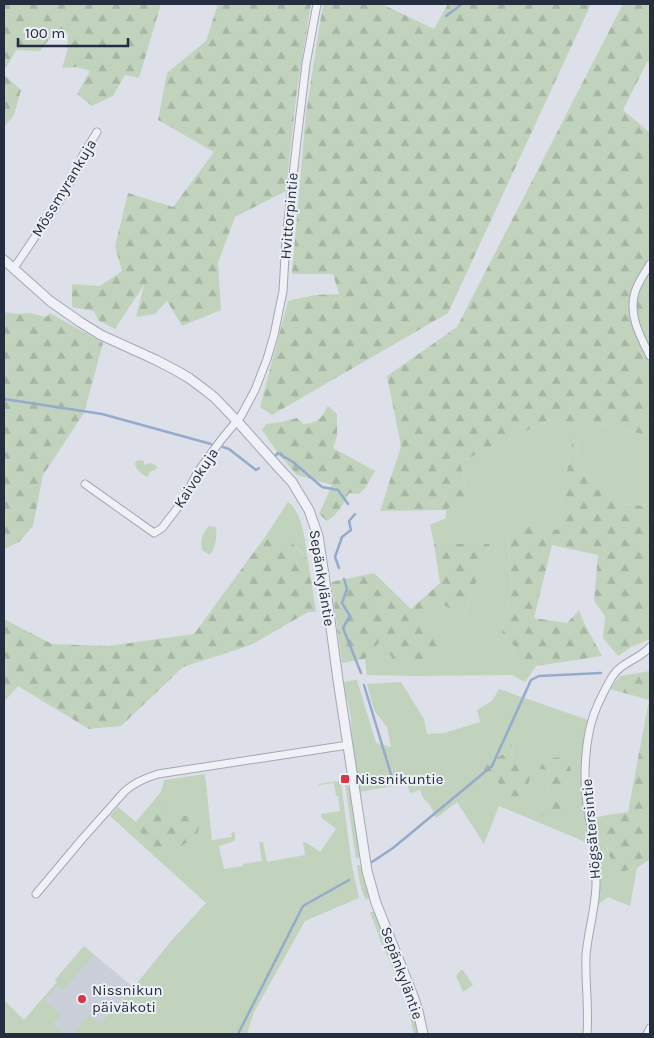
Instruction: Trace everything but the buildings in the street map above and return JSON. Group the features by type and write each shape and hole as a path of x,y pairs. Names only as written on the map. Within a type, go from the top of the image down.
{"street":[{"name":"Hvittorpintie","path":"237,421 249,404 267,359 282,302 286,238 297,140 306,64 317,4"},
{"name":"Mössmyrankuja","path":"14,268 55,207 75,174 84,152 97,132"},
{"name":"Sepänkyläntie","path":"4,260 50,301 80,322 102,335 156,360 189,378 215,398 292,482 309,510 318,536 336,670 369,881 413,996 423,1034"},
{"path":"650,264 636,290 632,305 635,324 650,356"},
{"name":"Kaivokuja","path":"85,484 154,533 162,528 182,502 197,473 237,421"},
{"name":"Högsätersintie","path":"587,1034 586,957 596,886 595,851 585,780 588,736 594,715 614,674 627,663 643,654 650,646"},
{"path":"36,894 119,797 132,784 144,778 158,774 348,745"},
{"path":"647,1034 650,1028"}],"shaded area":[{"name":"Nissnikun päiväkoti","path":"84,946 133,987 90,1034 40,1034 24,1020 57,982 55,980"}],"green space":[{"path":"4,4 161,4 139,78 125,75 113,96 92,106 77,94 90,71 77,67 62,68 67,52 68,33 53,34 40,51 16,50 4,71"},
{"path":"218,4 311,4 296,97 286,191 235,217 218,263 221,310 182,326 167,301 155,314 136,317 144,285 115,329 98,320 94,311 72,307 72,284 100,286 122,271 115,246 128,193 173,207 214,152 158,120 167,73 206,41"},
{"path":"323,4 382,4 434,29 448,4 591,4 448,313 272,415 260,407 288,301 315,295 339,294 333,274 292,274 306,113"},
{"path":"623,4 650,4 650,63 647,62 623,110 650,133 650,436 593,422 579,429 577,448 580,467 590,481 619,488 618,504 650,506 650,639 631,647 618,656 603,638 605,616 594,601 598,555 552,545 534,618 567,623 579,610 602,656 536,666 513,657 515,647 502,633 512,589 508,538 523,525 557,530 572,442 552,419 460,462 468,499 446,510 380,511 401,446 387,376 457,327"},
{"path":"4,75 21,90 14,115 4,127"},
{"path":"4,312 30,313 46,317 50,313 103,343 84,413 43,475 33,526 19,542 4,549"},
{"path":"328,406 337,414 337,436 333,448 375,471 366,487 359,494 349,493 340,509 327,521 319,514 332,485 297,475 262,430 266,424 297,418 303,424 312,423 321,417"},
{"path":"552,419 572,442 557,531 523,525 508,538 512,589 502,633 515,647 513,657 536,666 525,682 512,675 367,675 365,659 381,640 422,619 442,604 464,616 490,544 434,544 430,525 446,518 446,510 468,499 460,462"},
{"path":"593,422 650,436 650,506 617,504 619,488 590,481 580,467 577,448 579,429"},
{"path":"139,460 144,461 145,465 150,463 156,465 157,468 150,472 147,477 140,472 135,464"},
{"path":"288,502 293,506 300,520 308,560 285,539 265,537"},
{"path":"209,526 216,527 215,545 210,555 202,550 201,543 203,534"},
{"path":"265,537 284,538 292,543 308,560 316,612 308,612 251,645 183,667 121,726 89,729 18,686 4,702 4,619 52,644 108,646 194,634"},
{"path":"434,544 490,544 464,616 442,604 422,619 447,638 437,658 396,664 381,640 365,659 342,663 331,582 374,573 411,609 440,583"},
{"path":"650,671 650,859 637,868 621,872 611,860 607,846 607,815 628,812 649,700 610,689 620,676"},
{"path":"357,680 376,743 391,747 387,727 374,710 367,684 401,682 424,719 427,734 444,733 480,722 477,710 492,701 499,689 588,720 585,742 593,845 499,806 484,844 457,802 436,818 420,790 410,793 403,771 396,773 399,785 359,792 351,733 351,717 342,683","holes":["512,745 513,758 528,784 528,795 513,799 491,774 482,768 503,754","550,769 571,773 562,794 563,807 543,800 549,791 546,779"]},
{"path":"508,744 512,745 513,758 523,772 531,775 528,784 528,795 513,800 491,774 481,768 503,754"},
{"path":"559,757 562,767 570,766 571,773 562,794 563,807 553,820 534,811 536,797 543,800 549,791 546,779 550,770 540,769 541,760"},
{"path":"205,774 212,840 232,837 231,833 235,832 235,840 219,846 224,869 262,861 259,842 263,842 267,862 305,855 303,842 320,852 336,829 322,818 321,814 340,811 334,783 318,784 338,781 341,783 352,866 359,898 305,921 254,1012 247,1034 72,1034 89,1015 99,1023 133,988 172,940 206,903 110,816 118,807 136,822 161,792 164,780"},
{"path":"345,783 351,793 360,856 356,859"},
{"path":"156,799 166,802 170,816 202,816 197,835 183,845 154,857 136,822"},
{"path":"607,815 607,849 621,872 637,868 630,906 608,897 598,905 598,850 594,818"},
{"path":"357,865 363,869 370,896 366,900 361,888"},
{"path":"370,912 376,914 387,943 385,945 382,945"},
{"path":"84,946 94,955 63,990 58,986 45,1000 61,1014 53,1024 65,1034 4,1034 4,1000 24,1020 57,982 55,980"},
{"path":"386,949 391,952 409,997 419,1034 414,1034 406,1002"},
{"path":"462,969 473,985 463,992 456,976"}],"waterway":[{"path":"446,16 462,4"},
{"path":"4,399 102,414 211,444"},
{"path":"223,447 229,449 256,470 259,468"},
{"path":"276,455 278,453 293,462 322,487 338,490 348,504"},
{"path":"339,568 335,557 342,537 351,530 349,521 355,514"},
{"path":"344,579 347,589 342,603 350,616 343,628 361,673"},
{"path":"372,862 393,848 492,766 531,680 539,676 601,673"},
{"path":"364,685 393,781"},
{"path":"238,1034 303,906 349,880"}],"place":[{"name":"Nissnikuntie","path":"345,779"},
{"name":"Nissnikun päiväkoti","path":"82,999"}]}
